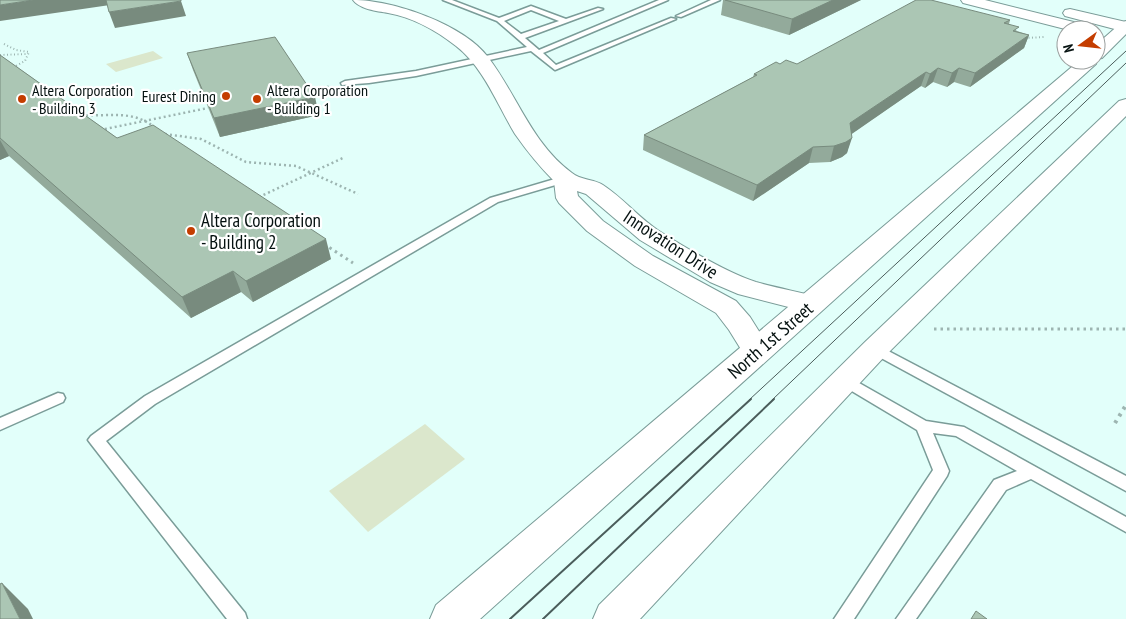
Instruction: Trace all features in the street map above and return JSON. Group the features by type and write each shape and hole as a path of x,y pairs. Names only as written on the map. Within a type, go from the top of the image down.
{"main road":[{"name":"Innovation Drive","path":"360,0 378,7 395,6 432,24 448,33 481,59 525,133 541,156 565,179 594,189 649,234 719,276 747,288 812,304"},
{"path":"968,0 1014,6 1123,32"},
{"path":"1014,6 1057,20"},
{"path":"1014,6 1056,26"},
{"path":"1106,32 1123,32"},
{"path":"1106,46 1123,32"},
{"name":"North 1st Street","path":"450,619 1079,70"},
{"path":"613,619 874,349 1126,105"},
{"name":"Innovation Drive","path":"565,179 567,198 595,226 644,261 726,308 740,324 757,352"}],"lane":[{"path":"446,0 499,20 555,68 717,0"},
{"path":"345,83 387,79 460,66 481,59 536,51 665,0"},
{"path":"499,20 530,8 566,21"},
{"path":"520,38 600,9"},
{"path":"238,619 96,440 150,400 494,200 565,179"},
{"path":"874,349 1126,484"},
{"path":"845,380 923,426 959,431 1126,525"},
{"path":"0,424 58,398"},
{"path":"843,619 941,471 923,426"},
{"path":"905,619 1000,485 1032,472"}],"path":[{"path":"1021,38 1044,38"},
{"path":"4,44 16,50 29,52 28,54"},
{"path":"0,55 28,54"},
{"path":"12,68 25,61 28,54"},
{"path":"6,64 19,73"},
{"path":"304,91 345,83"},
{"path":"99,130 208,108"},
{"path":"77,114 144,118 166,138"},
{"path":"159,131 168,135 201,139 246,162 296,166 314,172 326,180 358,194"},
{"path":"264,204 256,198 345,157"},
{"path":"318,240 368,272"},
{"path":"934,330 1126,329"},
{"path":"1115,423 1126,406"}],"green space":[{"path":"153,51 163,58 116,72 106,64"},
{"path":"425,424 465,459 368,532 329,491"}],"building":[{"path":"0,0 33,0 0,5"},
{"path":"106,0 181,0 181,1 109,12"},
{"path":"725,0 833,0 792,19"},
{"path":"916,0 931,0 1010,20 1004,23 1019,27 1013,31 1029,35 975,73 959,68 952,73 938,68 930,74 926,72 850,123 852,138 834,146 813,147 757,185 644,135 757,75 754,74 776,62 780,64 786,60 797,64"},
{"name":"Altera Corporation - Building 1","path":"275,37 315,97 214,118 187,53"},
{"name":"Altera Corporation - Building 2","path":"0,55 117,138 153,125 326,239 246,281 233,271 182,297 0,138"},
{"path":"2,583 20,619 0,619 0,584"},
{"path":"976,611 987,619 971,619"}],"tram line":[{"path":"749,400 1126,51"},
{"path":"772,400 1126,63"},
{"path":"510,619 751,399"},
{"path":"543,619 774,399"}],"place":[{"name":"Eurest Dining","path":"226,96"},
{"name":"Altera Corporation - Building 3","path":"22,99"},
{"name":"Altera Corporation - Building 1","path":"257,99"},
{"name":"Altera Corporation - Building 2","path":"191,231"}]}
